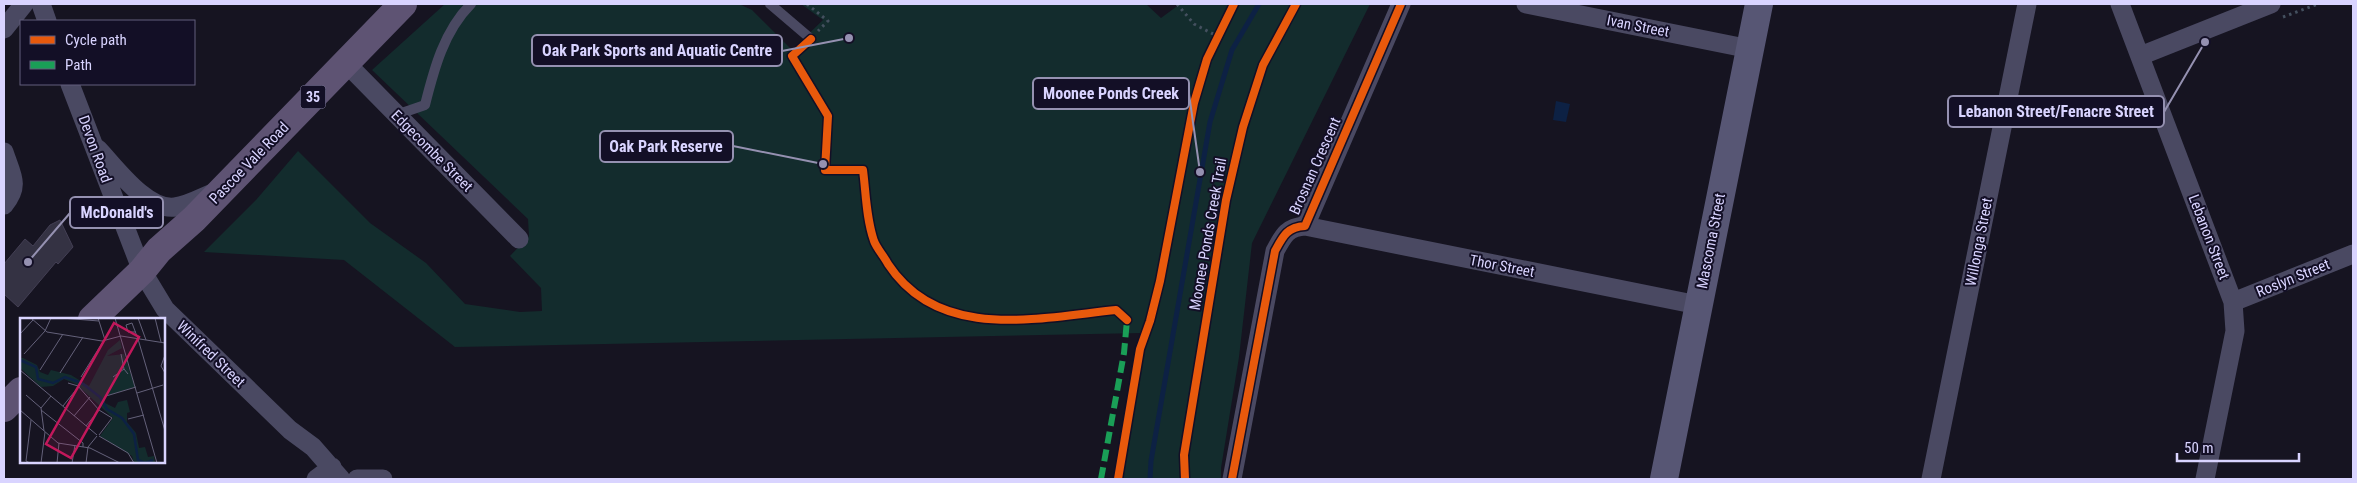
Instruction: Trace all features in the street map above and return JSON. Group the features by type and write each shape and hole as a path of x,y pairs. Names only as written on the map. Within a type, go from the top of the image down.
{"main road":[{"name":"Pascoe Vale Road","path":"93,318 142,271 159,250 223,189 403,4"},
{"name":"Mascoma Street","path":"1664,479 1759,4"},
{"path":"4,408 20,392"}],"street":[{"path":"4,29 24,4"},
{"path":"41,4 47,20"},
{"name":"Brosnan Crescent","path":"1232,479 1275,251 1285,232 1295,226 1305,226 1401,4"},
{"name":"Ivan Street","path":"1526,4 1750,48"},
{"name":"Willonga Street","path":"1931,479 2027,4"},
{"name":"Lebanon Street","path":"2120,4 2233,302 2235,331 2205,479"},
{"path":"2140,56 2276,11"},
{"name":"Edgecombe Street","path":"346,64 519,239"},
{"name":"Devon Road","path":"70,85 142,271"},
{"path":"93,145 154,204 174,207 223,189"},
{"path":"4,152 14,182 14,192 4,205"},
{"name":"Thor Street","path":"1305,226 1698,305"},
{"name":"Roslyn Street","path":"2233,302 2353,254"},
{"name":"Winifred Street","path":"142,271 165,309 290,430 328,476"},
{"path":"357,479 383,479"}],"lane":[{"path":"396,115 425,105 435,66 444,45 457,21 471,4"},
{"path":"770,4 811,39"}],"path":[{"path":"807,4 828,21 811,39"},
{"path":"1177,4 1194,24 1215,40 1221,28"},
{"path":"2276,11 2318,4"}],"green space":[{"path":"445,4 739,4 752,10 792,50 823,20 801,4 1146,4 1161,18 1180,4 1370,4 1252,243 1239,357 1221,468 1221,479 1115,479 1142,333 455,347 344,260 204,252 256,200 298,151 370,223 426,263 465,304 520,312 542,311 541,288 510,256 529,236 528,219 372,70"}],"water":[{"path":"1556,101 1570,104 1566,122 1553,120"}],"building":[{"path":"60,220 73,247 58,264 56,262 18,307 4,294 4,264 25,239 33,246 50,225"}],"waterway":[{"path":"1150,479 1151,461 1210,122 1232,50 1259,4"}],"marked path":[{"path":"1101,479 1124,353 1127,320"}],"cycle path":[{"path":"1118,479 1140,349 1150,321 1160,281 1194,103 1207,59 1234,4"},
{"name":"Moonee Ponds Creek Trail","path":"1185,479 1184,455 1226,200 1243,127 1263,65 1296,4"},
{"path":"1232,479 1275,251 1286,233 1294,228 1305,226 1401,4"},
{"path":"811,39 792,56 828,116 825,170 863,170 868,214 874,241 888,264 909,289 934,305 962,315 992,319 1023,320 1116,310 1127,320"}],"place":[{"name":"Oak Park Sports and Aquatic Centre","path":"849,38"},
{"name":"Lebanon Street/Fenacre Street","path":"2205,42"},
{"name":"Oak Park Reserve","path":"823,164"},
{"name":"Moonee Ponds Creek","path":"1200,172"},
{"name":"McDonald's","path":"28,262"}]}
